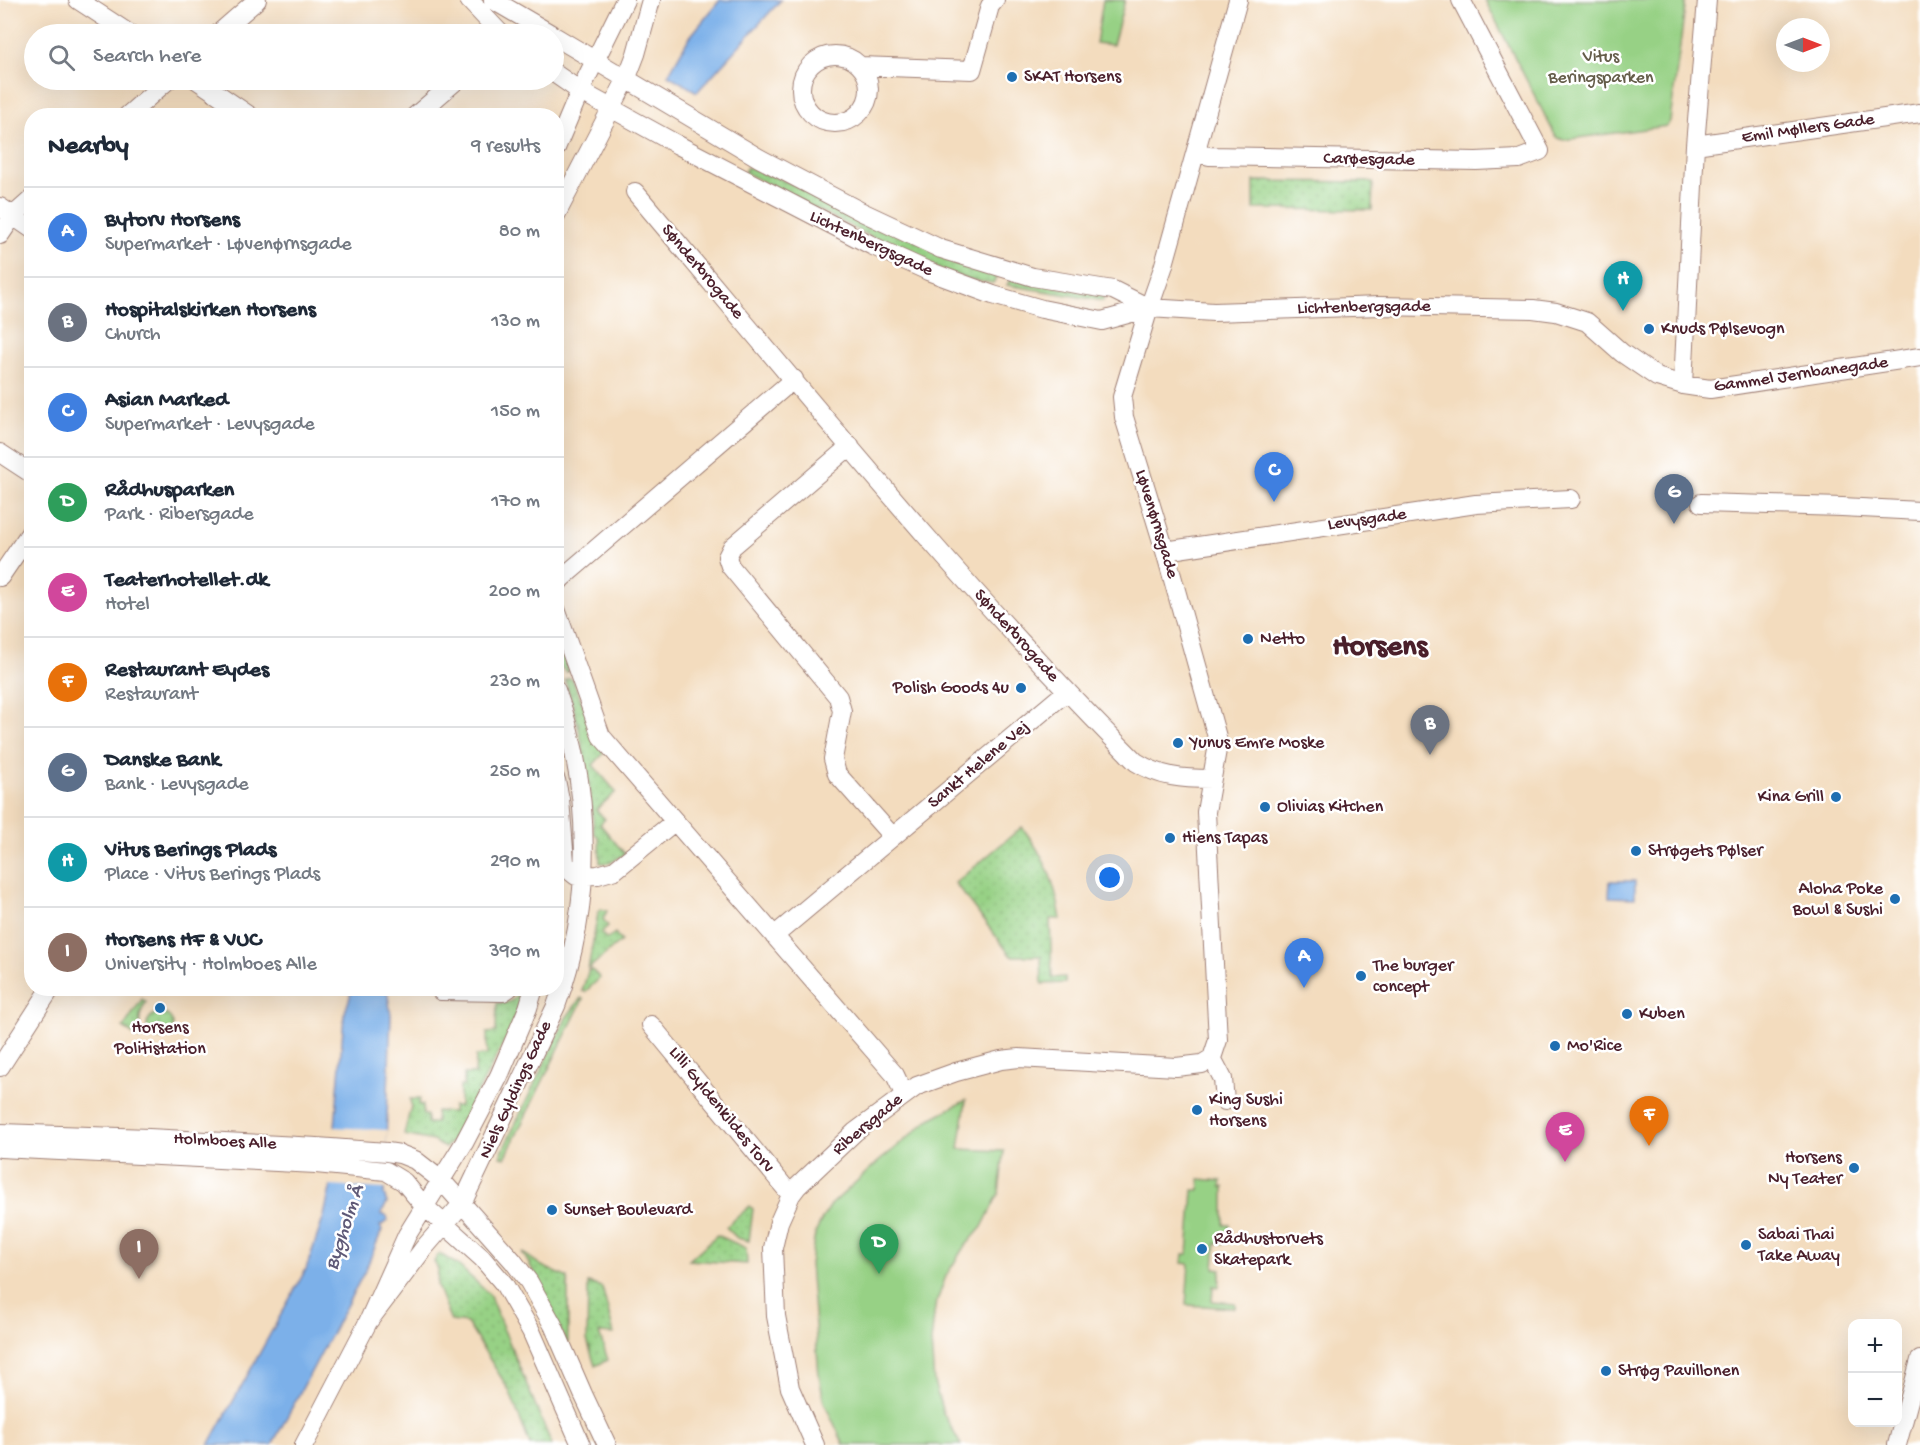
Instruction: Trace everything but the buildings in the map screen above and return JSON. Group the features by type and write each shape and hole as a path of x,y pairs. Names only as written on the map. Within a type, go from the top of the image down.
{"street":[{"path":"78,0 115,24"},
{"path":"229,24 257,0"},
{"path":"469,0 492,24"},
{"path":"493,0 533,24"},
{"path":"564,129 625,0"},
{"path":"564,200 626,80 651,0"},
{"path":"861,66 972,70 990,6 995,0"},
{"name":"Løvenørnsgade","path":"1212,1058 1218,1040 1206,812 1217,750 1217,737 1122,408 1122,397 1163,268 1238,0"},
{"name":"Carøesgade","path":"1196,152 1209,156 1483,161 1519,159 1540,151 1461,0"},
{"path":"1683,385 1695,145 1707,0"},
{"path":"564,42 595,60"},
{"name":"Lichtenbergsgade","path":"595,60 759,158 860,211 941,249 1033,277 1113,290 1149,308"},
{"path":"564,80 580,91"},
{"path":"136,108 157,90"},
{"path":"212,90 238,108"},
{"path":"424,108 445,90"},
{"name":"Lichtenbergsgade","path":"580,91 786,203 928,272 993,295 1042,309 1102,321 1149,308 1214,312 1379,306 1545,310 1587,322 1622,353 1650,373 1683,385"},
{"name":"Emil Møllers Gade","path":"1695,145 1920,113"},
{"name":"Sønderbrogade","path":"634,192 849,446 1066,692 1136,762 1146,769 1176,778 1211,779"},
{"path":"0,235 7,211 24,203"},
{"path":"7,211 24,223"},
{"name":"Gammel Jernbanegade","path":"1683,385 1710,389 1920,357"},
{"path":"564,576 794,379"},
{"path":"849,446 732,547 727,557 730,566 838,697 842,711 841,725 833,759 837,774 892,836"},
{"path":"0,453 24,469"},
{"name":"Levysgade","path":"1165,551 1476,504 1571,499"},
{"path":"1701,503 1920,511"},
{"path":"0,577 24,542"},
{"path":"564,632 601,736 895,1076 904,1094"},
{"name":"Sankt Helene Vej","path":"774,936 1066,692"},
{"name":"Niels Gyldings Gade","path":"564,718 572,746 582,801 583,877 575,941 564,984"},
{"path":"564,849 565,862 571,872 583,877 604,874 615,870 675,821"},
{"path":"0,1067 46,996"},
{"name":"Niels Gyldings Gade","path":"368,1322 407,1235 442,1181 499,1076 531,996"},
{"name":"Niels Gyldings Gade","path":"368,1322 424,1248 462,1204 559,996"},
{"name":"Lilli Gyldenkildes Torv","path":"651,1025 791,1195"},
{"path":"1212,1058 1223,1079 1226,1101"},
{"name":"Ribersgade","path":"815,1445 789,1388 776,1316 774,1248 779,1222 797,1187 855,1132 904,1094 917,1086 956,1072 1010,1059 1176,1067 1202,1064 1212,1058"},
{"name":"Holmboes Alle","path":"0,1133 149,1138 329,1156 386,1171 404,1182 424,1206"},
{"name":"Holmboes Alle","path":"0,1148 329,1156 387,1152 415,1160 442,1181"},
{"path":"442,1181 513,1261 537,1295 554,1325 607,1445"},
{"path":"424,1206 482,1258 504,1284 531,1331 581,1445"},
{"path":"304,1445 368,1322"},
{"path":"1897,1445 1920,1360"}],"green space":[{"path":"1103,0 1125,0 1113,45 1096,43"},
{"name":"Vitus Beringsparken","path":"1485,0 1686,0 1670,121 1667,126 1563,140 1556,137"},
{"path":"747,167 783,180 998,275 993,283 945,272 744,172"},
{"path":"1254,181 1373,182 1372,210 1254,209"},
{"path":"1011,278 1104,296 1103,301 1007,285"},
{"path":"564,656 569,671 564,670"},
{"path":"572,679 604,753 593,765 616,792 596,810 605,819 600,824 625,854 610,863 600,863 599,838 594,833 584,755 565,680"},
{"path":"1022,827 1043,859 1056,893 1061,919 1050,919 1052,978 1065,977 1065,983 1042,984 1041,956 1011,956 955,883"},
{"path":"601,909 607,911 603,919 608,926 601,933 607,939 615,933 621,941 588,969 598,913"},
{"path":"591,969 600,978 585,992 582,991 588,972"},
{"path":"516,996 523,996 510,1031 452,1141 445,1148 433,1141 404,1135 411,1106 410,1099 420,1099 419,1105 423,1105 423,1115 427,1115 427,1123 436,1123 436,1111 453,1112 453,1106 460,1106 460,1086 464,1086 464,1074 475,1074 476,1056 487,1055 487,1033 496,1032 497,1003 511,1001"},
{"path":"581,998 583,999 505,1158 500,1156 566,1018"},
{"path":"142,999 146,1002 140,1018 142,1035 140,1039 123,1028"},
{"path":"160,1013 169,1017 173,1026 169,1035 160,1039 151,1035 147,1026 151,1017"},
{"path":"966,1100 959,1149 1004,1151 999,1193 982,1227 962,1250 946,1276 935,1307 931,1342 934,1382 943,1413 961,1445 844,1445 824,1402 819,1376 810,1264 815,1234 831,1205 871,1168 930,1119"},
{"name":"Rådhustorvets Skatepark","path":"1199,1179 1222,1181 1221,1187 1224,1187 1224,1225 1230,1225 1228,1243 1216,1243 1214,1268 1221,1269 1219,1287 1213,1286 1212,1301 1235,1303 1235,1308 1186,1305 1189,1264 1182,1263 1183,1254 1188,1254 1193,1190 1200,1190"},
{"path":"750,1206 753,1209 749,1241 737,1238 726,1227"},
{"path":"717,1235 746,1248 747,1264 689,1260"},
{"path":"522,1252 542,1266 568,1278 568,1343 566,1343 540,1282"},
{"path":"440,1254 458,1265 489,1294 552,1445 530,1445 509,1390 467,1323 451,1321 437,1286 438,1269 434,1262"},
{"path":"588,1283 602,1287 614,1334 599,1333 608,1360 595,1366 587,1340"}],"water":[{"path":"720,0 781,0 697,92 668,75 689,38"},
{"path":"1610,881 1635,881 1635,898 1609,897"},
{"name":"Bygholm Å","path":"388,996 391,1015 384,1194 387,1203 381,1214 387,1216 388,1221 380,1226 382,1230 366,1269 272,1445 209,1445 306,1269 324,1216 330,1189 344,1015 350,997"}],"pier":[{"path":"333,1127 387,1130 385,1189 329,1186"}],"place":[{"name":"SKAT Horsens","path":"1012,77"},
{"name":"Vitus Berings Plads","path":"1623,311"},
{"name":"Knuds Pølsevogn","path":"1649,329"},
{"name":"Asian Marked","path":"1274,502"},
{"name":"Danske Bank","path":"1674,524"},
{"name":"Netto","path":"1248,639"},
{"name":"Polish Goods 4u","path":"1021,688"},
{"name":"Yunus Emre Moske","path":"1178,743"},
{"name":"Hospitalskirken Horsens","path":"1430,755"},
{"name":"Kina Grill","path":"1836,797"},
{"name":"Olivias Kitchen","path":"1265,807"},
{"name":"Hiens Tapas","path":"1170,838"},
{"name":"Strøgets Pølser","path":"1636,851"},
{"name":"Aloha Poke Bowl & Sushi","path":"1895,899"},
{"name":"The burger concept","path":"1361,976"},
{"name":"Bytorv Horsens","path":"1304,988"},
{"name":"Horsens Politistation","path":"160,1008"},
{"name":"Kuben","path":"1627,1014"},
{"name":"Mo'Rice","path":"1555,1046"},
{"name":"King Sushi Horsens","path":"1197,1110"},
{"name":"Restaurant Eydes","path":"1649,1146"},
{"name":"Teaterhotellet.dk","path":"1565,1162"},
{"name":"Horsens Ny Teater","path":"1854,1168"},
{"name":"Sunset Boulevard","path":"552,1210"},
{"name":"Sabai Thai Take Away","path":"1746,1245"},
{"name":"Rådhustorvets Skatepark","path":"1202,1249"},
{"name":"Rådhusparken","path":"879,1274"},
{"name":"Horsens HF & VUC","path":"139,1279"},
{"name":"Strøg Pavillonen","path":"1606,1371"}],"district":[{"name":"Horsens","path":"1380,648"}]}
